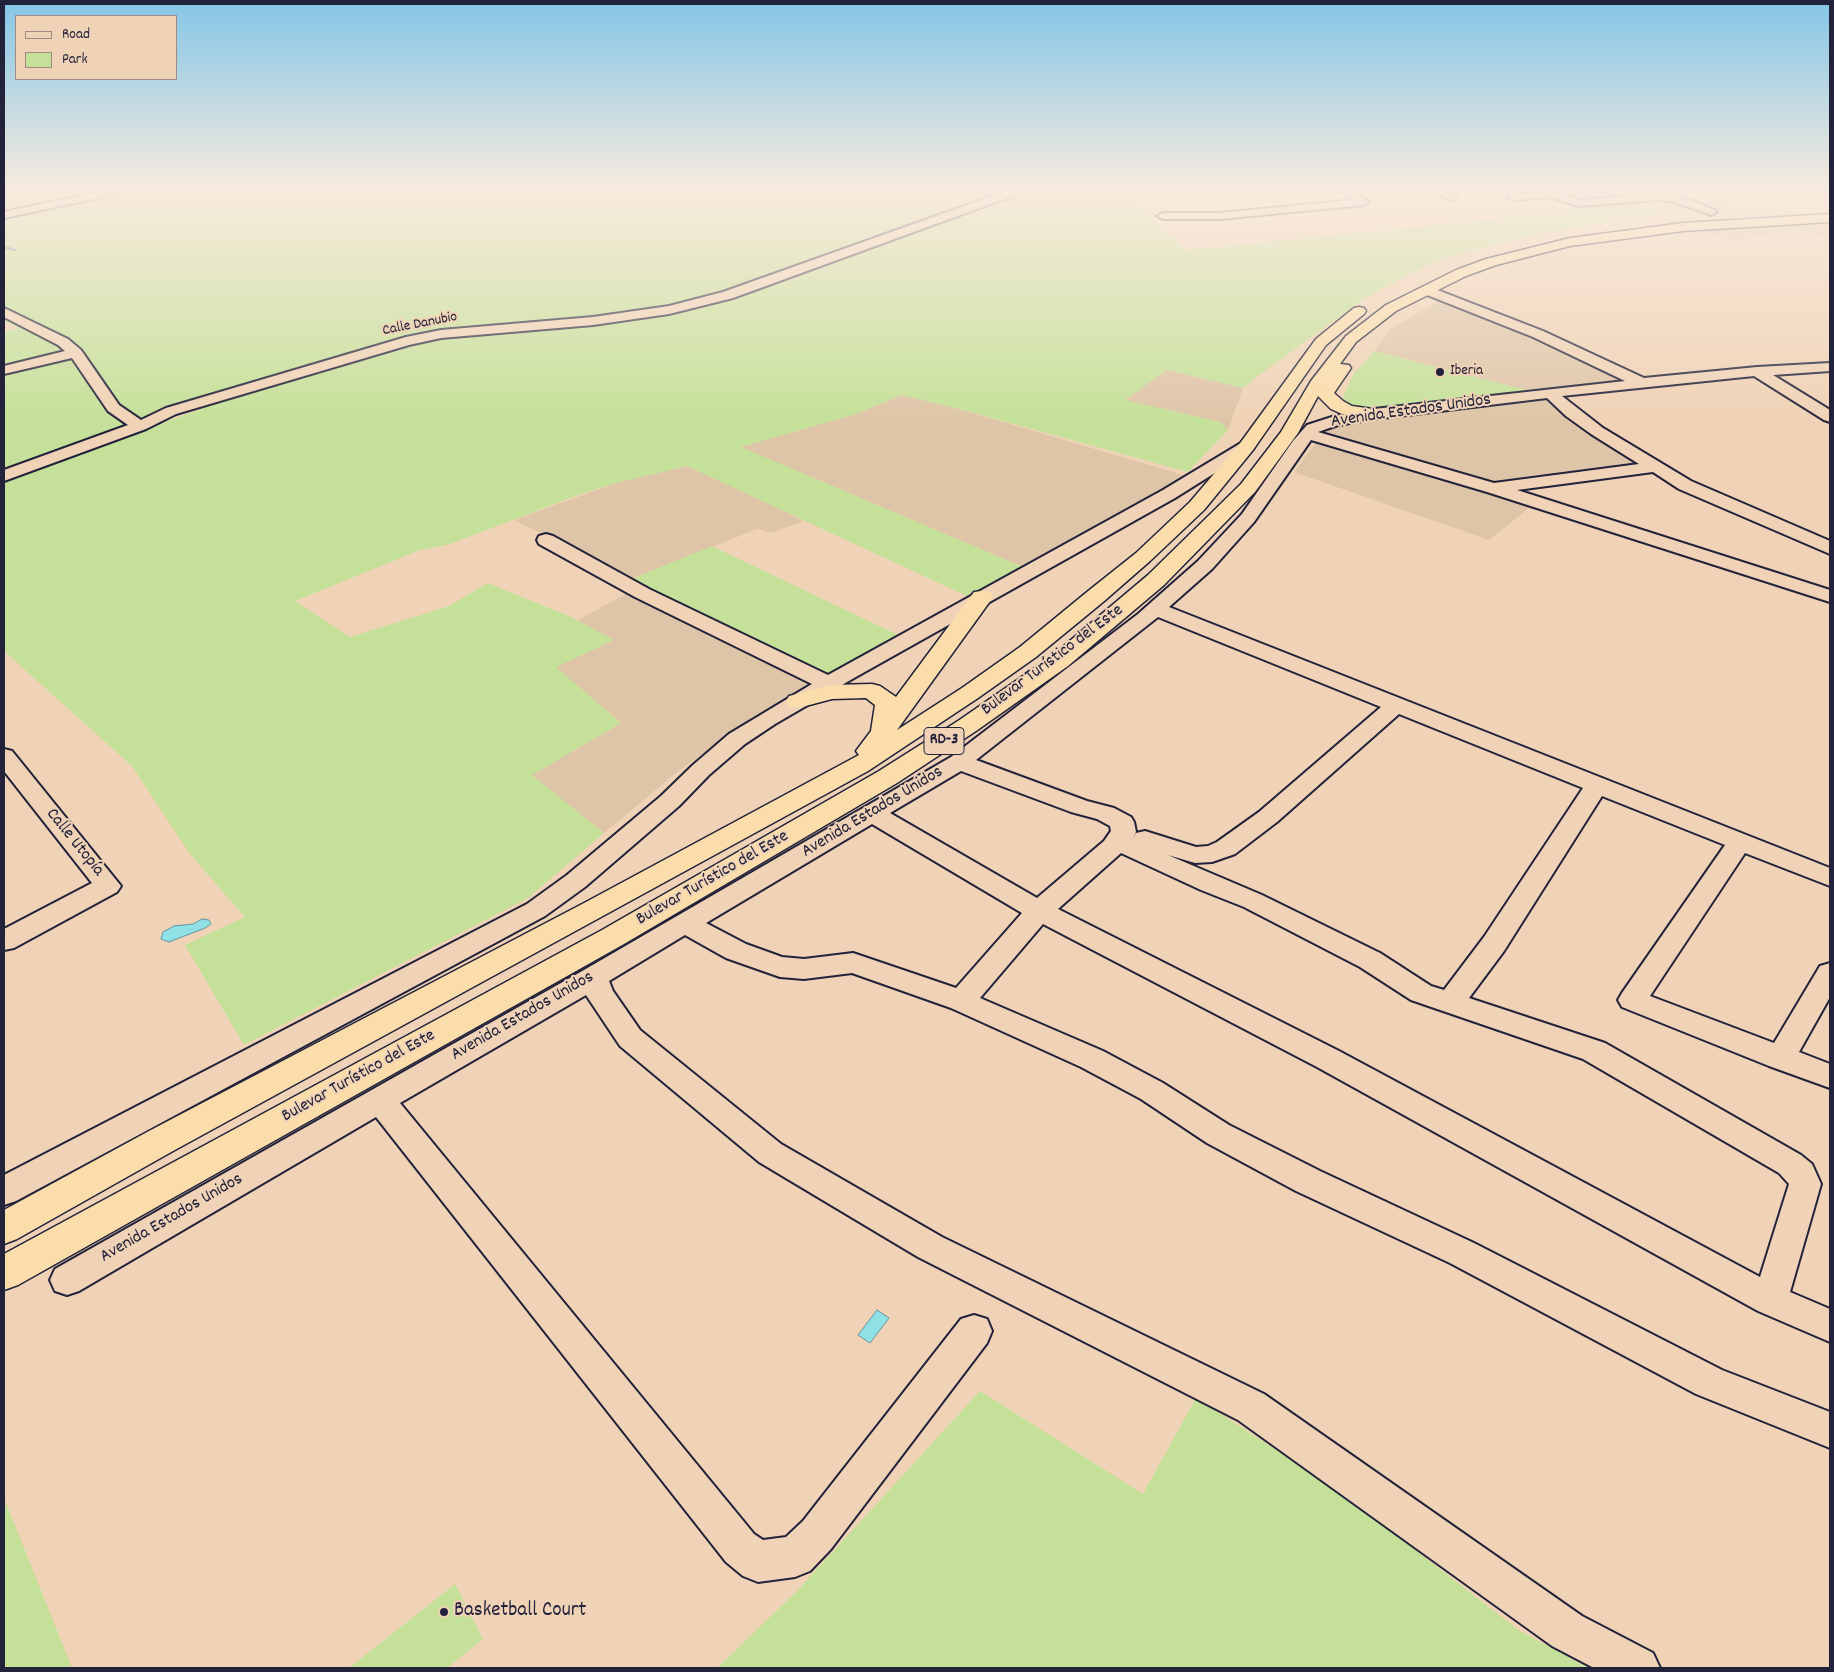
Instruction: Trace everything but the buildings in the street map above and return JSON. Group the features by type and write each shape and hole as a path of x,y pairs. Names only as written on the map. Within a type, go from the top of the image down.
{"highway":[{"name":"Bulevar Turístico del Este","path":"4,1228 161,1141 596,909 859,766 970,694 1028,652 1143,557 1190,512 1247,446 1321,342 1357,313 1401,287 1449,267"},
{"name":"Bulevar Turístico del Este","path":"4,1274 612,937 888,777 975,721 1060,661 1156,580 1248,488 1289,433 1317,384 1351,339 1374,320 1400,303 1477,267"},
{"path":"1336,413 1326,394 1361,340 1394,315 1400,303"},
{"path":"859,766 982,597"},
{"path":"798,701 831,692 872,691 888,703 882,732"}],"street":[{"name":"Calle Danubio","path":"4,476 140,426 171,411 406,341 441,334 593,321 669,310 720,297 804,267"},
{"path":"1427,290 1538,334 1642,383"},
{"path":"4,312 63,342 76,352 113,408 140,426"},
{"path":"4,370 76,352"},
{"name":"Avenida Estados Unidos","path":"67,1280 594,977 874,814 959,762 1156,609 1205,565 1248,518 1313,428 1336,413 1374,414 1756,371 1830,367"},
{"path":"1756,371 1830,417"},
{"path":"1550,393 1583,422 1685,485 1830,548"},
{"path":"1308,434 1492,488 1830,596"},
{"path":"4,1191 536,910 576,881 670,801 701,770 737,740 828,683 1169,494 1247,446"},
{"path":"1492,488 1656,467"},
{"path":"546,540 642,593 828,683"},
{"path":"1156,609 1830,878"},
{"path":"1121,837 1195,855 1212,854 1226,848 1268,817 1396,705"},
{"name":"Calle Utopía","path":"4,756 108,886 4,941"},
{"path":"959,762 1080,807 1105,813 1122,822 1121,837 1039,910 960,1001"},
{"path":"1450,1003 1494,944 1597,786"},
{"path":"874,814 1039,910 1328,1059 1770,1300 1830,1326"},
{"path":"1121,837 1210,884 1253,901 1370,960 1421,993 1594,1051 1790,1164 1801,1173 1805,1184 1770,1300"},
{"path":"1739,843 1632,1000 1830,1076"},
{"path":"684,923 736,951 780,966 804,969 853,962 960,1001 1092,1059 1152,1091 1218,1134 1412,1231 1462,1253 1669,1363 1709,1382 1830,1430"},
{"path":"1780,1058 1830,973"},
{"path":"594,977 600,994 630,1038 770,1153 930,1247 1251,1407 1567,1631 1638,1668"},
{"path":"380,1100 740,1548 758,1560 795,1556 817,1534 974,1332"}],"shaded area":[{"path":"1450,294 1646,379 1530,391 1374,351 1391,329"},
{"path":"1167,370 1243,388 1228,430 1220,422 1124,400"},
{"path":"1560,393 1597,425 1662,465 1479,486 1533,505 1489,540 1294,472 1326,429 1357,421"},
{"path":"901,395 952,407 1190,477 1023,567 740,447 859,413"},
{"path":"687,466 768,502 803,521 772,533 757,529 634,578 514,520 616,483"},
{"path":"639,587 827,676 751,718 676,773 604,833 531,775 621,723 555,667 614,640 576,621"}],"green space":[{"path":"4,267 798,267 746,286 655,310 415,337 147,416 134,424 4,473 4,332 18,328 4,321"},
{"path":"823,267 1424,267 1368,296 1243,388 1167,370 1125,400 1220,422 1228,430 1188,472 952,407 901,395 859,413 741,447 1023,567 971,598 687,466 616,483 581,494 447,545 420,550 295,601 350,637 449,606 488,583 571,617 614,640 556,667 621,723 532,775 604,833 528,898 244,1045 185,945 245,917 190,854 132,766 4,651 4,481 247,392 412,344 467,334 559,329 649,317 721,302 793,279"},
{"path":"1374,351 1530,391 1383,408 1356,407 1342,399 1354,373"},
{"path":"712,546 900,636 827,676 639,587 634,578"},
{"path":"980,1391 1143,1494 1196,1398 1335,1488 1520,1631 1588,1668 717,1668 796,1592"},
{"path":"4,1498 72,1668 4,1668"},
{"name":"Basketball Court","path":"455,1584 483,1639 447,1668 349,1668"}],"water":[{"path":"202,919 209,920 211,924 169,942 161,939 163,932 174,926 193,924"},
{"path":"877,1310 889,1318 870,1343 858,1335"}],"place":[{"name":"Iberia","path":"1440,372"},
{"name":"Basketball Court","path":"444,1612"}]}
